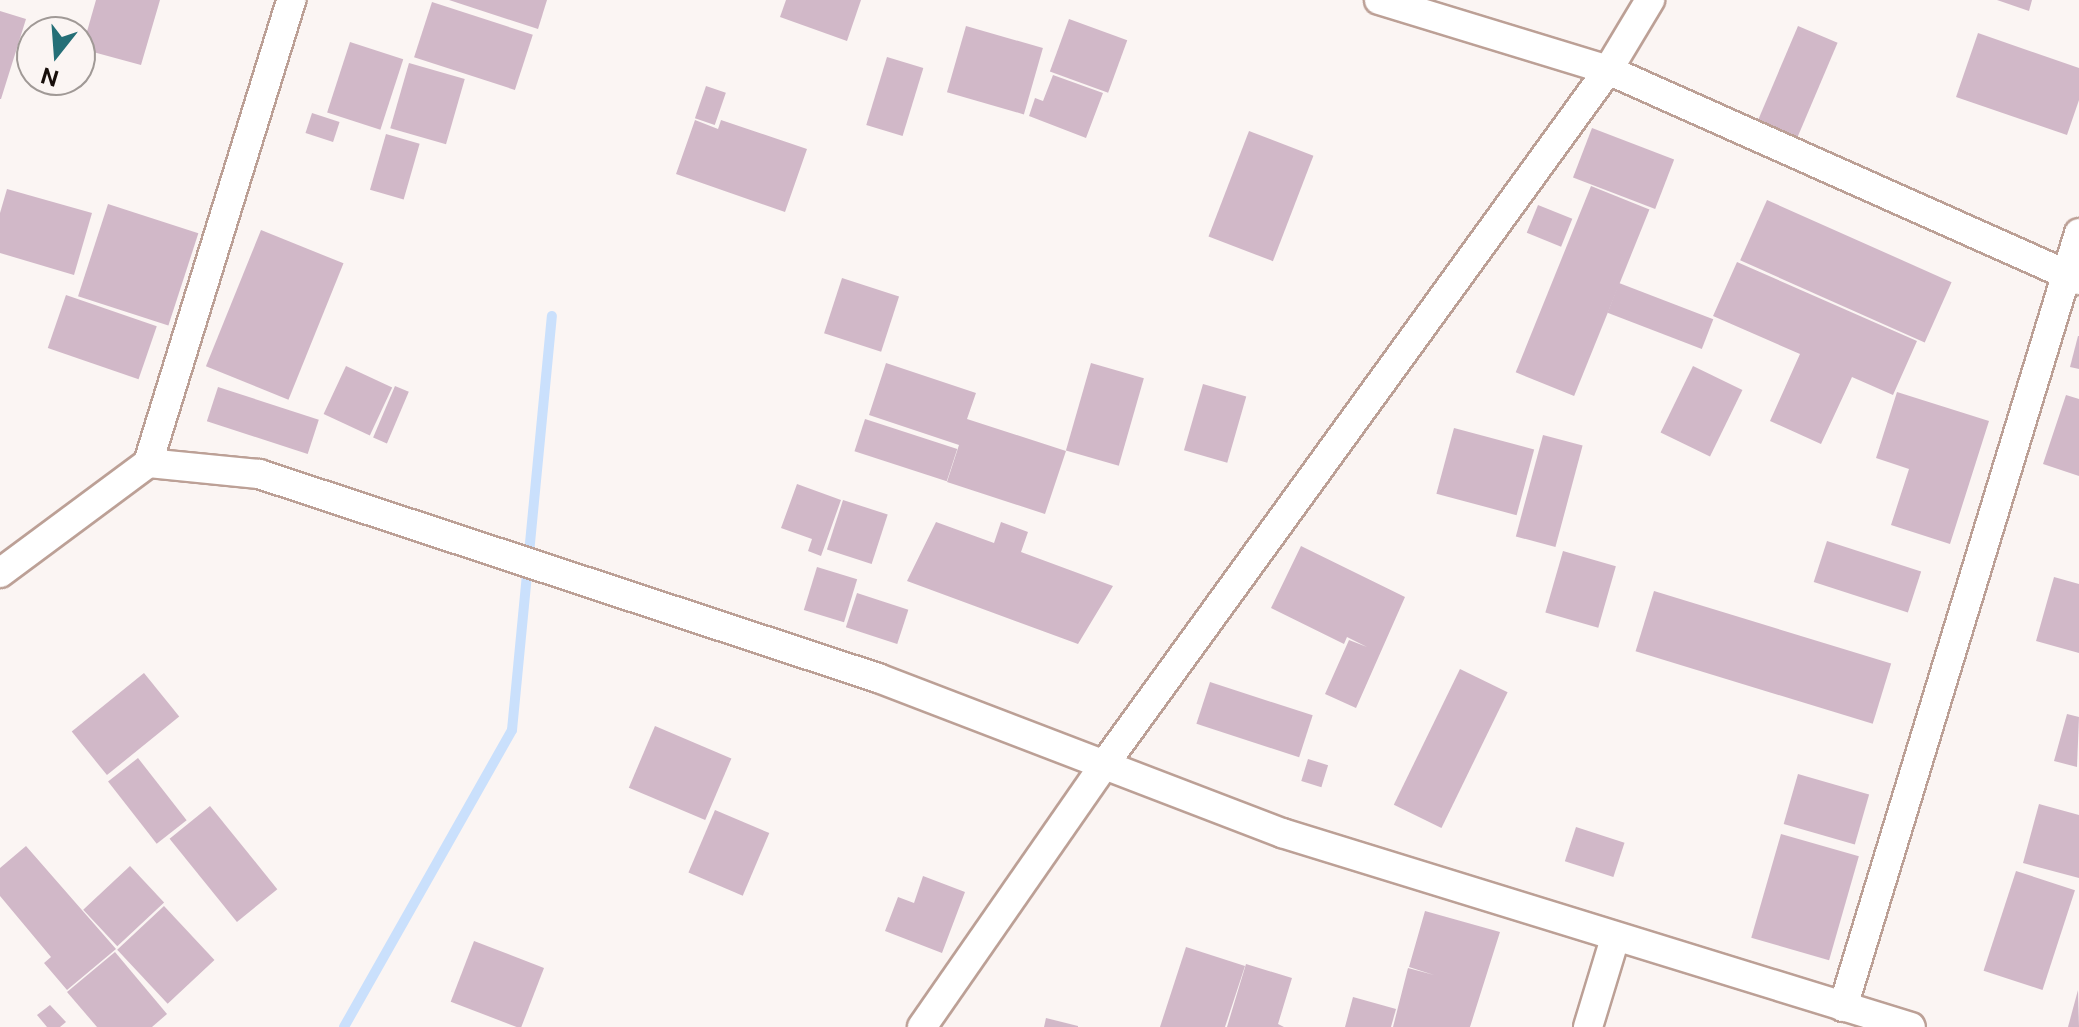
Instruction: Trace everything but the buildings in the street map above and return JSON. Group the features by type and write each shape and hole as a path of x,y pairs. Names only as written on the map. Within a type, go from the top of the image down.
{"street":[{"path":"0,573 148,463 291,0"},
{"path":"1379,0 1608,70 2072,278"},
{"path":"922,1027 1106,762 1608,70 1650,0"},
{"path":"1843,1007 2072,278 2079,233"},
{"path":"148,463 259,474 878,678 1106,762 1282,833 1911,1027"},
{"path":"1588,1027 1615,938"}],"waterway":[{"path":"344,1027 512,730 552,316"}]}
